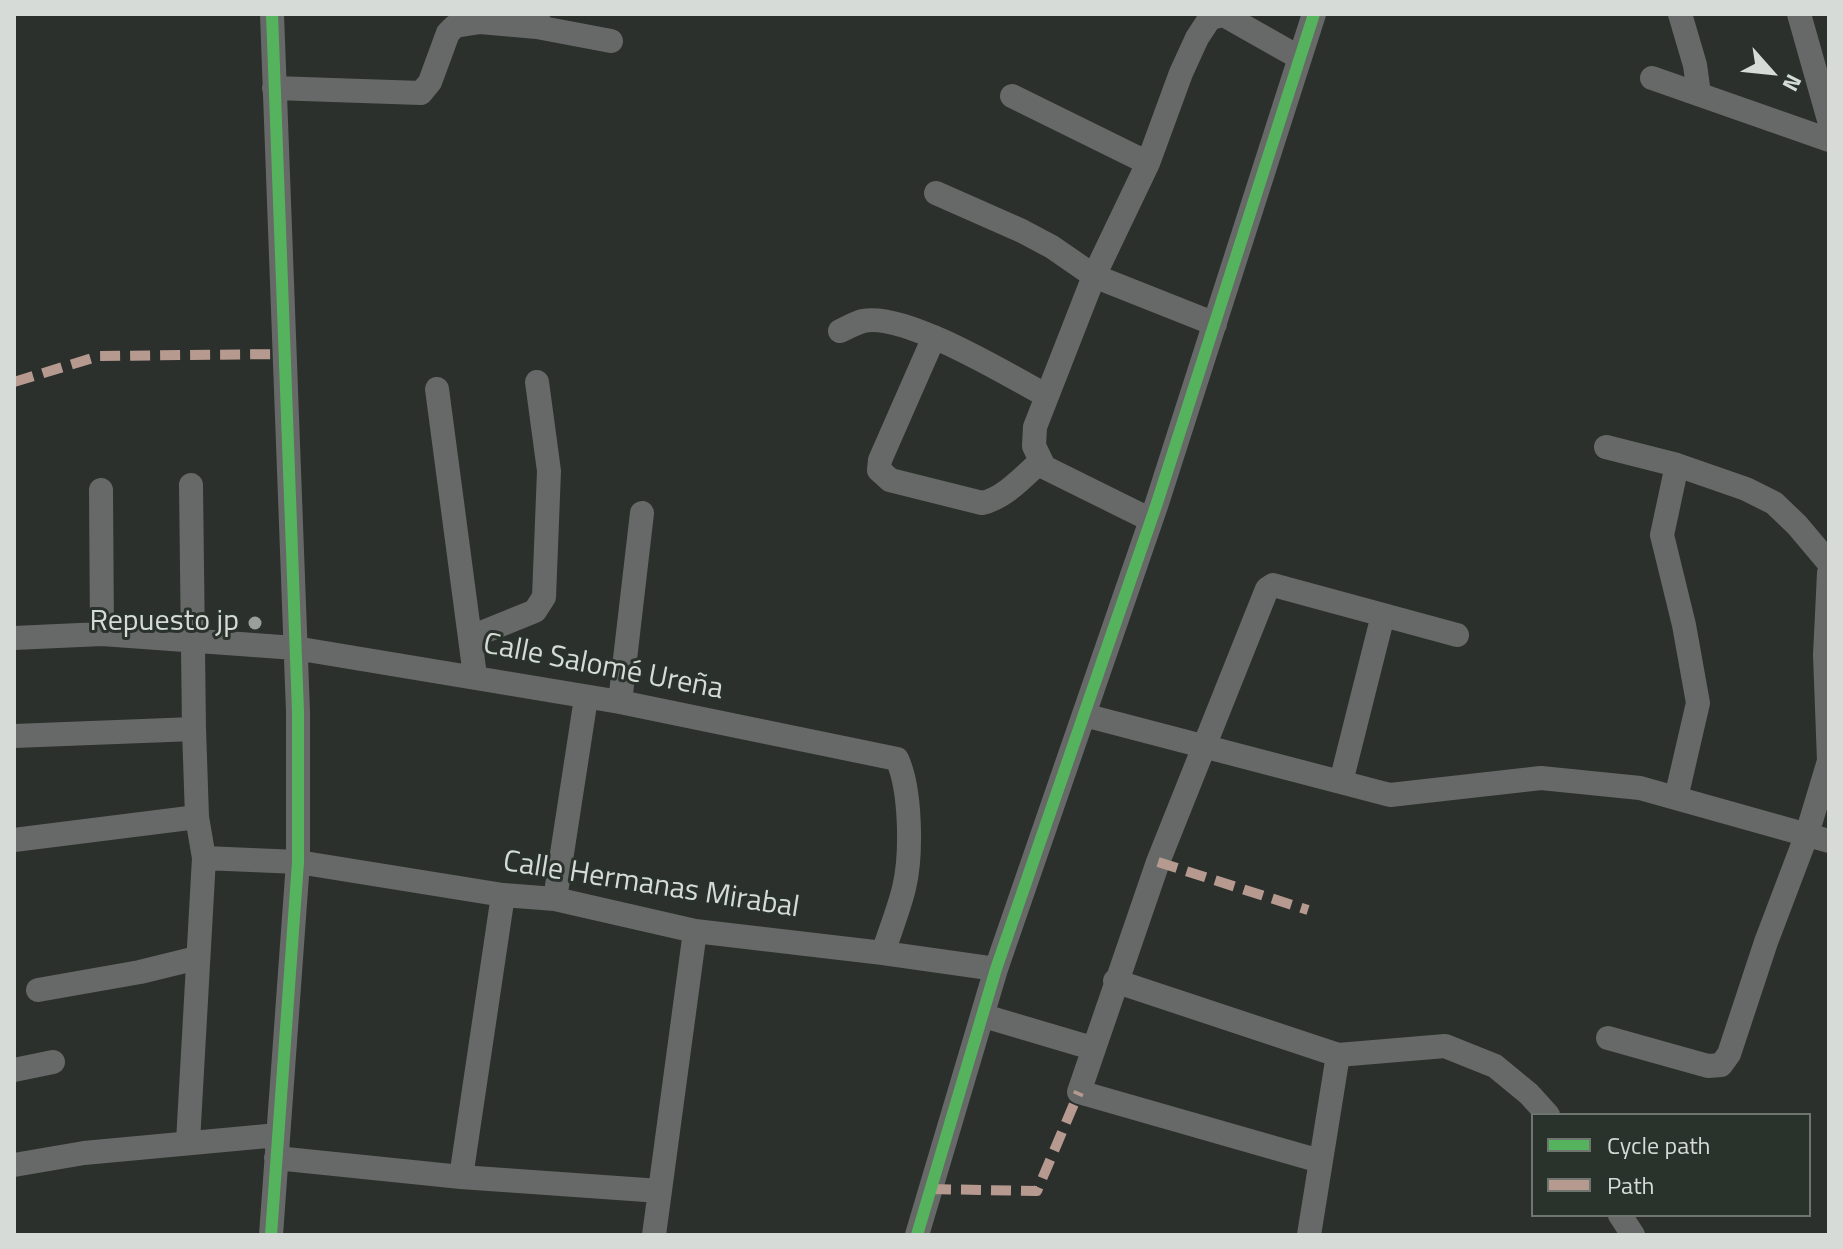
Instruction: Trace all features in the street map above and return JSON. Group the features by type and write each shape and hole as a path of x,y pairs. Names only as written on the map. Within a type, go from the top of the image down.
{"street":[{"path":"271,1235 298,862 298,712 272,14"},
{"path":"917,1235 996,969 1151,520 1314,14"},
{"path":"1680,14 1695,65 1699,94"},
{"path":"1799,14 1829,120"},
{"path":"1151,520 1050,471 1034,446 1035,427 1094,276 1148,163 1181,73 1210,18 1224,15 1300,58"},
{"path":"274,88 421,93 430,82 448,33 463,23 491,18 538,20 611,41"},
{"path":"1652,78 1829,140"},
{"path":"1012,96 1148,163"},
{"path":"936,193 1022,231 1094,276 1215,324"},
{"path":"840,331 865,321 885,322 934,337 1047,396"},
{"path":"934,337 880,460 879,470 883,476 982,503 1007,490 1041,461"},
{"path":"471,637 535,611 544,597 549,471 537,382"},
{"path":"437,389 475,676"},
{"path":"1606,447 1677,465 1746,489 1774,503 1829,563"},
{"path":"1676,798 1698,703 1684,625 1662,535 1677,465"},
{"path":"188,1142 204,858 197,817 191,485"},
{"path":"101,490 102,634"},
{"path":"620,702 642,513"},
{"path":"1608,1038 1708,1066 1721,1065 1729,1054 1766,942 1818,837 1829,761 1825,655 1829,573"},
{"path":"1320,1161 1079,1092 1115,981 1203,745 1267,589 1273,585 1457,635"},
{"path":"1341,782 1383,615"},
{"name":"Calle Salomé Ureña","path":"14,638 102,634 295,648 620,702 897,759 909,810 905,886 883,953"},
{"path":"555,899 586,698"},
{"path":"1084,715 1390,795 1541,778 1640,788 1818,837"},
{"path":"14,736 194,729"},
{"path":"14,840 197,817"},
{"name":"Calle Hermanas Mirabal","path":"204,858 298,862 503,895 555,899 695,931 996,969"},
{"path":"461,1177 503,895"},
{"path":"654,1235 695,931"},
{"path":"38,990 140,972 197,958"},
{"path":"1115,981 1338,1055 1445,1046 1495,1066 1546,1113"},
{"path":"984,1016 1092,1048"},
{"path":"1309,1235 1338,1055"},
{"path":"14,1070 53,1062"},
{"path":"14,1165 84,1153 188,1142 277,1147 461,1177 660,1191"},
{"path":"1621,1217 1633,1235"}],"marked path":[{"path":"14,382 99,356 283,354"},
{"path":"1158,862 1308,910"},
{"path":"931,1189 1037,1191 1079,1092"}],"cycle path":[{"path":"271,1235 298,862 298,712 272,14"},
{"path":"917,1235 996,969 1157,503 1314,14"}],"place":[{"name":"Repuesto jp","path":"255,623"}]}
